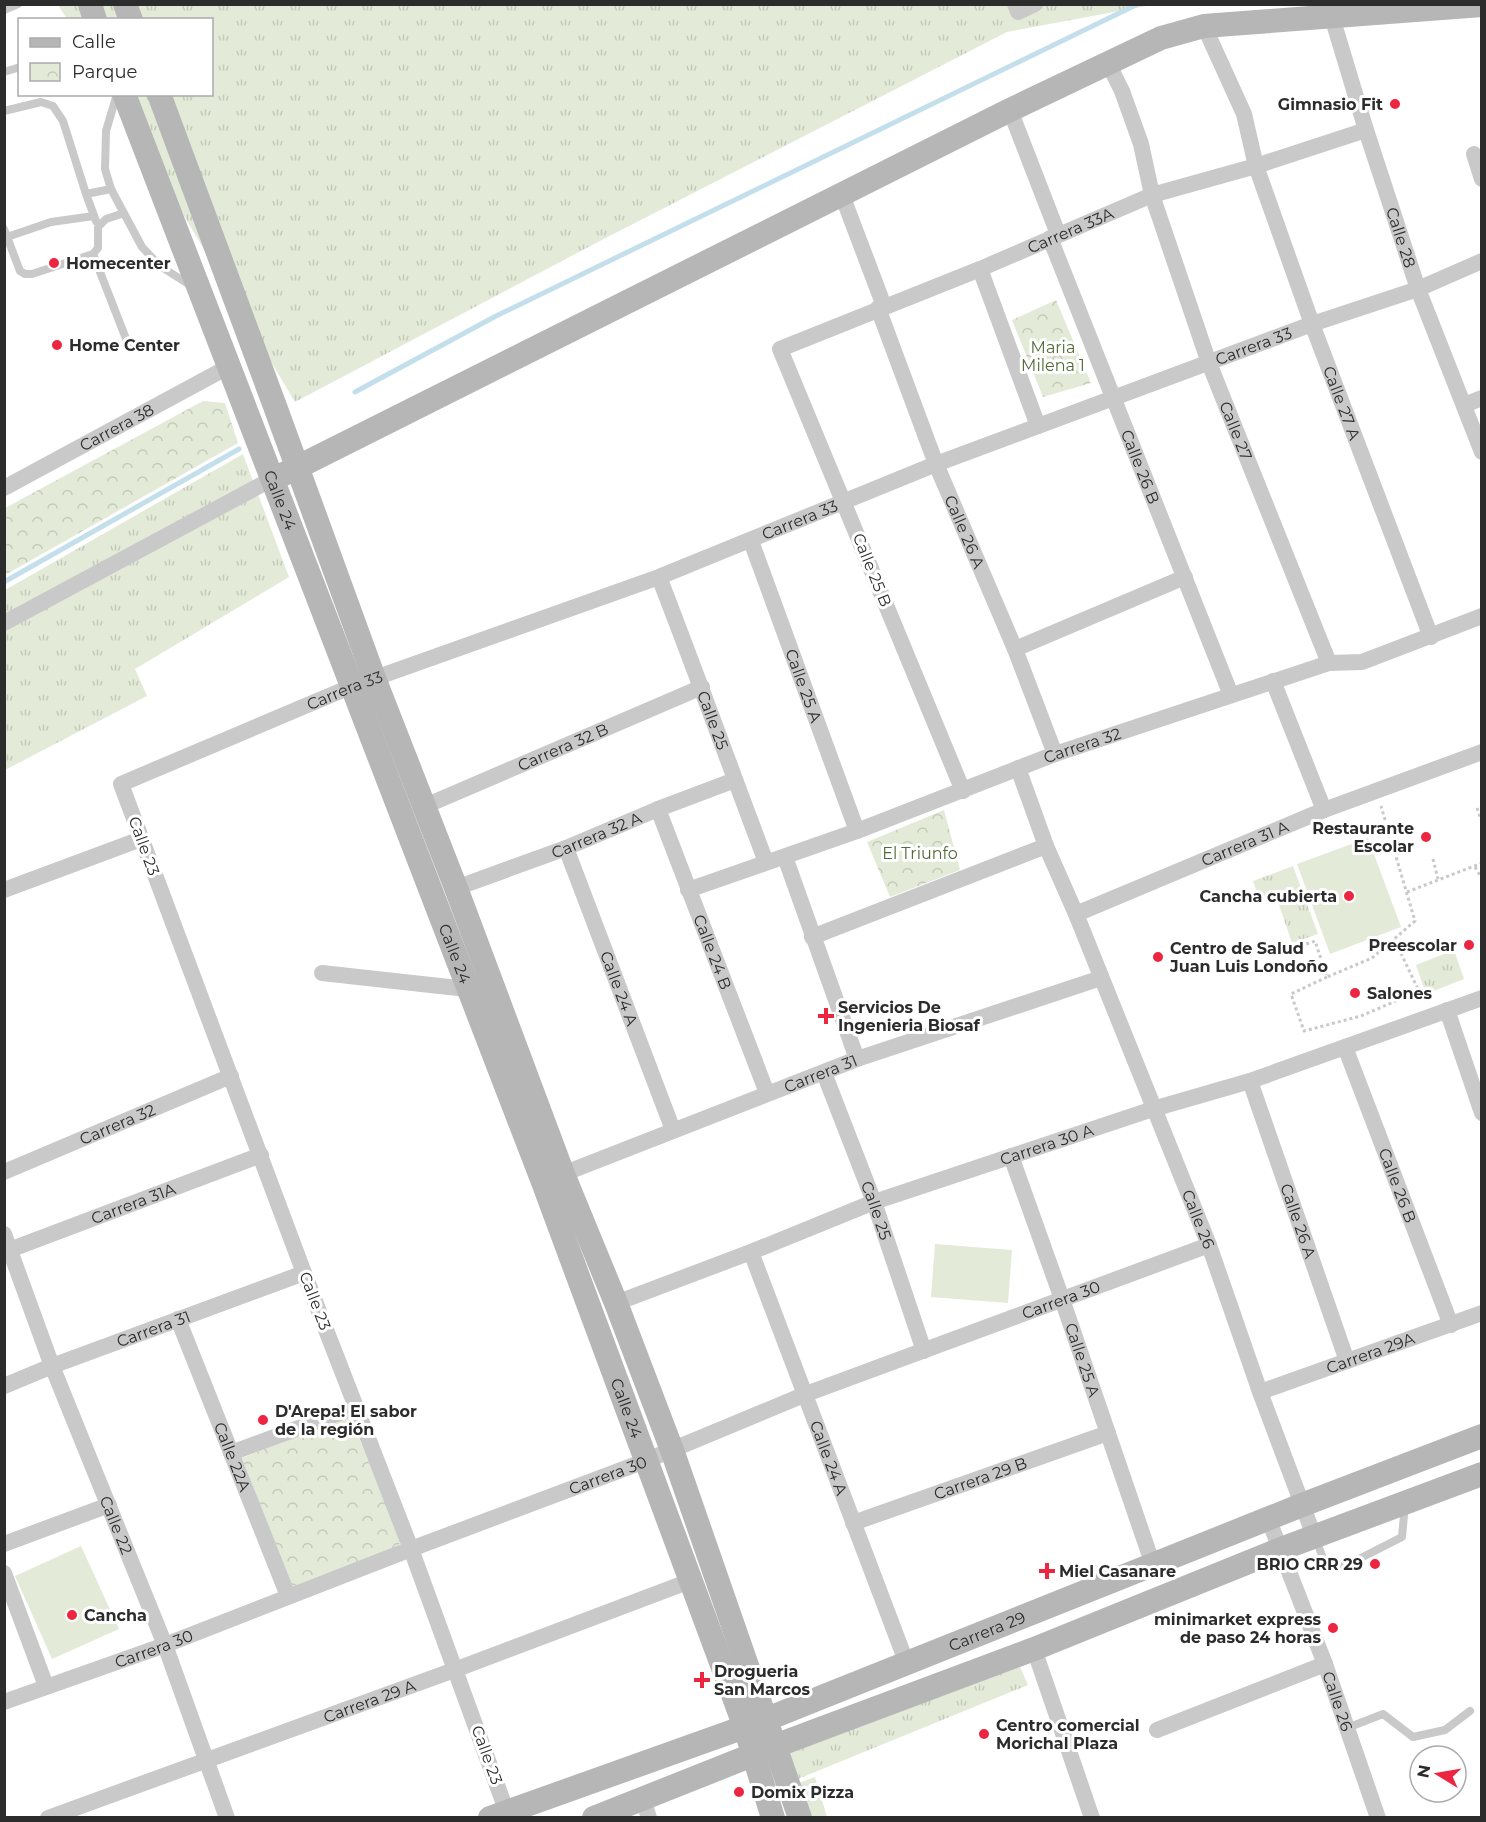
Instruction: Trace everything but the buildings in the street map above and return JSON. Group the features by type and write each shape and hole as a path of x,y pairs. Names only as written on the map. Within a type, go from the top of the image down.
{"street":[{"path":"1017,8 1035,4"},
{"path":"4,623 272,479 1010,110 1161,38 1204,26 1482,5"},
{"name":"Calle 28","path":"1332,17 1418,289 1482,452"},
{"name":"Calle 27 A","path":"1204,26 1244,114 1256,166 1312,324 1431,637"},
{"name":"Calle 27","path":"1108,63 1122,91 1141,144 1152,195 1209,363 1329,663"},
{"name":"Calle 24","path":"125,96 468,989 553,1178 616,1303 672,1450 756,1723 753,1755 773,1818"},
{"name":"Calle 24","path":"160,96 374,678 494,991 645,1461 690,1581 756,1723 775,1746 800,1818"},
{"name":"Calle 26 B","path":"1010,110 1114,398 1231,695"},
{"name":"Carrera 33A","path":"780,349 1152,195 1256,166 1366,130"},
{"path":"1474,154 1482,179"},
{"name":"Calle 26 A","path":"842,195 936,464 1015,649 1055,754"},
{"name":"Carrera 33","path":"121,784 350,687 659,577 936,464 1312,324 1418,289 1482,261"},
{"path":"980,268 1038,426"},
{"name":"Calle 25 B","path":"780,349 963,790"},
{"name":"Carrera 38","path":"4,489 228,367"},
{"path":"241,402 252,407 262,405 270,393"},
{"path":"1464,405 1482,398"},
{"path":"292,533 294,519 300,512 305,511 315,517"},
{"name":"Calle 25 A","path":"751,541 857,831"},
{"name":"Calle 25","path":"659,577 766,862"},
{"path":"1015,649 1185,577"},
{"name":"Carrera 32","path":"688,890 857,831 1055,754 1329,663 1362,662 1482,616"},
{"path":"1274,681 1324,810"},
{"name":"Carrera 32 B","path":"424,806 702,687"},
{"name":"Carrera 31 A","path":"1076,914 1324,810 1482,752"},
{"name":"Calle 26","path":"1018,768 1046,846 1076,914 1209,1245 1260,1392 1314,1536"},
{"name":"Carrera 32 A","path":"456,888 566,848 658,809 735,780"},
{"name":"Calle 23","path":"121,784 304,1273 457,1670 502,1815"},
{"name":"Calle 24 B","path":"658,809 767,1093"},
{"path":"4,890 141,839"},
{"path":"812,937 1046,846"},
{"name":"Calle 24 A","path":"566,848 673,1130"},
{"path":"784,857 857,1059"},
{"path":"322,973 494,991"},
{"name":"Carrera 31","path":"553,1178 857,1059 1101,978"},
{"name":"Carrera 30 A","path":"616,1303 874,1202 1153,1109 1251,1081 1482,998"},
{"path":"1447,1010 1482,1113"},
{"name":"Calle 26 B","path":"1345,1047 1451,1325"},
{"name":"Calle 25","path":"824,1073 874,1202 924,1351"},
{"name":"Carrera 32","path":"4,1172 231,1076"},
{"name":"Calle 26 A","path":"1251,1081 1347,1361"},
{"name":"Carrera 31A","path":"8,1251 261,1155"},
{"name":"Calle 25 A","path":"1011,1156 1153,1565"},
{"name":"Calle 22","path":"4,1234 8,1251 52,1366 165,1645 227,1818"},
{"name":"Carrera 30","path":"4,1702 165,1645 645,1461 806,1394 1209,1245"},
{"name":"Calle 24 A","path":"751,1252 908,1664"},
{"name":"Carrera 31","path":"4,1386 304,1273"},
{"name":"Carrera 29A","path":"1260,1392 1482,1313"},
{"name":"Calle 22A","path":"178,1319 288,1596"},
{"path":"231,1453 356,1407"},
{"name":"Carrera 29 B","path":"853,1523 1108,1433"},
{"name":"Carrera 29","path":"502,1815 756,1723 1268,1518 1482,1436"},
{"name":"Carrera 29","path":"594,1818 646,1808 775,1746 1034,1649 1314,1536 1482,1474"},
{"path":"4,1544 109,1505"},
{"name":"Calle 26","path":"1268,1518 1325,1664 1378,1818"},
{"path":"4,1572 46,1686"},
{"name":"Carrera 29 A","path":"48,1818 457,1670 690,1581"},
{"path":"1034,1649 1092,1818"},
{"path":"1157,1730 1325,1664"}],"lane":[{"path":"4,10 18,4"},
{"path":"116,96 106,131 105,169 111,189 142,248 160,266 198,290"},
{"path":"4,111 41,102 53,106 63,121 98,227 98,248 93,254 25,274 20,271 6,233 51,222 94,216"},
{"path":"86,194 111,189"},
{"path":"98,227 106,219 124,213"},
{"path":"93,254 130,349"},
{"name":"Calle 26","path":"1314,1536 1324,1561 1333,1567 1353,1562 1402,1537 1405,1502"},
{"path":"1347,1728 1383,1714 1413,1737 1446,1730 1470,1711"}],"path":[{"path":"1377,790 1415,921 1394,939 1372,958 1327,976 1291,994 1304,1031 1361,1016 1419,991 1394,939"},
{"path":"1477,808 1482,822"},
{"path":"1433,859 1438,879"},
{"path":"1407,892 1482,863"},
{"path":"1475,867 1482,879"},
{"path":"1294,948 1315,941 1327,976"}],"green space":[{"path":"58,5 1152,5 1007,32 596,243 295,402 113,96 213,96 213,18 66,18"},
{"name":"Maria Milena 1","path":"1056,300 1091,383 1043,397 1012,320"},
{"path":"203,401 225,403 238,443 5,575 5,508"},
{"path":"243,454 289,577 135,669 147,696 5,770 5,590"},
{"name":"El Triunfo","path":"944,810 960,870 890,897 867,842"},
{"name":"Cancha cubierta","path":"1368,838 1401,927 1330,954 1297,864"},
{"path":"1293,866 1318,934 1292,943 1275,893 1259,898 1253,881"},
{"path":"1454,950 1464,979 1426,994 1416,965"},
{"path":"935,1244 1012,1250 1008,1303 931,1297"},
{"path":"345,1418 351,1419 401,1541 398,1547 291,1588 242,1458"},
{"name":"Cancha","path":"81,1546 119,1629 52,1659 15,1576"},
{"path":"1017,1660 1028,1685 793,1781 785,1750"},
{"path":"815,1777 827,1817 807,1817 796,1784"}],"waterway":[{"path":"355,392 496,316 1138,4"},
{"path":"4,582 239,449"}],"place":[{"name":"Gimnasio Fit","path":"1395,104"},
{"name":"Homecenter","path":"54,263"},
{"name":"Home Center","path":"57,345"},
{"name":"Restaurante Escolar","path":"1426,837"},
{"name":"Cancha cubierta","path":"1349,896"},
{"name":"Preescolar","path":"1469,945"},
{"name":"Centro de Salud Juan Luis Londoño","path":"1158,957"},
{"name":"Salones","path":"1355,993"},
{"name":"Servicios De Ingenieria Biosaf","path":"826,1016"},
{"name":"D'Arepa! El sabor de la región","path":"263,1420"},
{"name":"BRIO CRR 29","path":"1375,1564"},
{"name":"Miel Casanare","path":"1047,1571"},
{"name":"Cancha","path":"72,1615"},
{"name":"minimarket express de paso 24 horas","path":"1333,1628"},
{"name":"Drogueria San Marcos","path":"702,1680"},
{"name":"Centro comercial Morichal Plaza","path":"984,1734"},
{"name":"Domix Pizza","path":"739,1792"}]}
